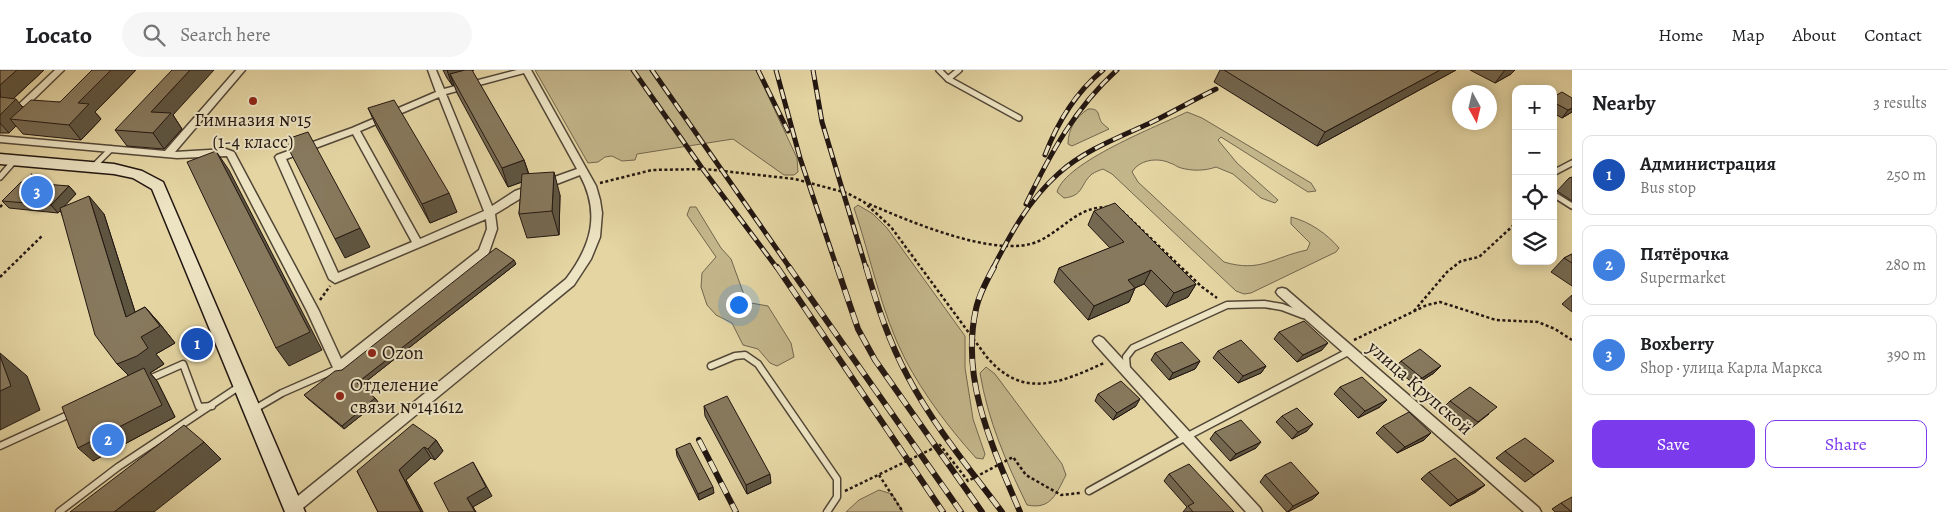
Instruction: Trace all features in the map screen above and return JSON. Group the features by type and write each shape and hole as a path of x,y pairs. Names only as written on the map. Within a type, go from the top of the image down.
{"street":[{"path":"40,112 23,105 60,70"},
{"path":"167,154 241,70"},
{"path":"5,139 167,154 226,152 232,154 313,311 338,368 484,252 492,229 490,213 432,70"},
{"path":"0,159 94,166 137,174 158,186 294,510 570,282 588,256 598,227 597,204 591,186 527,70 441,94 355,130 280,158 335,279 490,213 519,194 582,171"},
{"path":"5,139 22,128"},
{"path":"355,130 418,244"},
{"path":"111,149 122,137"},
{"name":"улица Крупской","path":"1282,292 1534,512"},
{"path":"1099,341 1255,512"}],"lane":[{"path":"939,70 948,79 1019,118"},
{"path":"948,79 959,70"},
{"path":"94,166 111,149"},
{"path":"0,177 15,160"},
{"path":"1557,171 1572,163"},
{"path":"1557,197 1572,206"},
{"path":"1128,372 1125,362 1126,354 1133,348 1227,305 1247,303 1273,306 1298,312 1316,321"},
{"path":"1089,491 1347,348"},
{"path":"711,366 735,356 745,355 758,364 837,478 839,494 836,502 828,512"},
{"path":"136,384 183,364 199,407 212,406"},
{"path":"252,411 282,392 338,368"},
{"path":"59,512 118,467 241,386"},
{"path":"0,446 82,409"}],"path":[{"path":"591,186 629,174 657,169 702,168 808,182 844,192 900,218 939,231 1004,246 1024,246 1037,242 1080,212 1106,206 1127,214 1202,287 1227,305"},
{"path":"20,186 34,172"},
{"path":"0,207 7,200"},
{"path":"865,202 890,227 986,356 1001,373 1014,380 1032,384 1050,384 1064,381 1114,358"},
{"path":"1413,312 1446,272 1462,261 1479,257 1512,227"},
{"path":"0,277 43,235"},
{"path":"313,311 335,279"},
{"path":"1347,348 1427,305 1440,302 1496,320 1538,322 1555,329 1572,340"},
{"path":"839,494 940,445 968,481 1013,457 1026,475 1061,495 1089,491"},
{"path":"880,475 903,512"}],"shaded area":[{"path":"535,70 756,70 797,158 798,172 794,175 784,175 733,139 637,154 635,160 622,161 612,156 605,157 598,162 588,163"},
{"path":"1088,109 1097,111 1102,123 1109,129 1072,146 1068,144 1069,133 1074,124"},
{"path":"1187,112 1202,118 1311,183 1316,191 1308,192 1221,137 1218,140 1237,163 1278,200 1275,203 1261,198 1233,174 1216,167 1190,170 1180,168 1165,161 1154,160 1144,162 1132,172 1138,182 1224,262 1248,266 1258,265 1307,250 1310,243 1291,224 1291,217 1311,225 1323,233 1339,248 1336,252 1251,293 1244,294 1236,291 1112,174 1103,169 1092,174 1075,195 1064,198 1057,192 1064,181 1094,157"},
{"path":"858,205 873,214 887,228 965,336 965,368 973,419 985,454 983,459 976,458 956,435 920,385 905,359 889,323 877,285 854,208"},
{"path":"690,207 696,207 721,248 731,259 743,292 751,303 768,306 791,343 794,357 777,366 770,363 758,349 743,345 732,323 716,315 707,305 701,287 702,273 716,257 687,215"},
{"path":"986,367 995,374 1062,464 1066,475 1056,494 1047,503 1035,506 1027,505 1012,473 993,425 983,391 980,373"},
{"path":"879,490 892,494 903,512 846,512 859,500"}],"building":[{"path":"0,70 17,70 0,85"},
{"path":"92,70 111,70 78,103 89,104 69,125 10,119 31,100 60,102"},
{"path":"172,70 190,70 151,112 171,113 153,133 115,130"},
{"path":"472,70 524,160 502,168 450,74"},
{"path":"1224,70 1440,70 1325,132"},
{"path":"1562,92 1572,98 1572,108 1568,110 1557,104 1557,95"},
{"path":"0,97 16,99 0,115"},
{"path":"394,100 449,193 422,204 368,108"},
{"path":"308,132 360,228 335,239 284,140"},
{"path":"216,151 310,332 276,348 187,162"},
{"path":"554,172 552,211 519,214 522,174"},
{"path":"21,182 69,186 51,205 2,201"},
{"path":"89,196 126,317 145,307 160,326 141,337 148,348 137,356 117,364 95,335 60,208"},
{"path":"1115,203 1196,284 1174,293 1151,270 1128,280 1135,288 1094,306 1059,268 1124,242 1094,211"},
{"path":"496,248 514,260 357,383 375,398 342,426 304,395 335,371 342,370"},
{"path":"1572,254 1572,263 1564,258"},
{"path":"1304,321 1328,343 1303,355 1279,332"},
{"path":"1241,340 1266,366 1243,376 1218,351"},
{"path":"1182,342 1200,361 1173,373 1155,353"},
{"path":"1420,349 1441,366 1422,378 1401,361"},
{"path":"0,356 11,386 0,391"},
{"path":"144,368 162,405 78,448 62,407"},
{"path":"1362,377 1387,400 1365,411 1340,387"},
{"path":"1121,381 1140,399 1117,413 1098,394"},
{"path":"1470,387 1497,407 1478,422 1450,401"},
{"path":"727,396 770,474 746,485 704,406"},
{"path":"1297,408 1313,424 1298,432 1282,416"},
{"path":"1409,412 1431,433 1405,447 1383,426"},
{"path":"1241,420 1261,442 1236,454 1215,432"},
{"path":"413,424 436,440 428,449 424,447 399,470 421,512 378,512 357,471"},
{"path":"184,425 204,442 114,512 70,512"},
{"path":"1525,438 1554,461 1534,475 1505,451"},
{"path":"690,443 713,487 698,494 676,449"},
{"path":"1455,458 1485,485 1458,500 1429,472"},
{"path":"473,462 486,487 467,498 475,512 449,512 434,483"},
{"path":"1291,462 1319,493 1293,506 1265,475"},
{"path":"1189,464 1234,512 1193,512 1188,506 1194,503 1169,474"},
{"path":"1572,497 1572,512 1561,503"}],"railway":[{"path":"633,70 702,168 777,268"},
{"path":"652,70 790,268"},
{"path":"758,70 788,131"},
{"path":"776,70 800,158 837,268"},
{"path":"813,70 822,122 866,268"},
{"path":"1045,155 1068,108 1084,88 1103,70"},
{"path":"1026,204 1044,167 1065,132 1088,100 1117,70"},
{"path":"993,268 1029,206 1058,174 1078,158 1216,89"},
{"path":"777,267 943,512"},
{"path":"789,267 961,512"},
{"path":"837,267 858,329 875,360 982,512"},
{"path":"866,267 884,323 908,377 940,430 1002,512"},
{"path":"994,267 977,303 972,335 972,362 982,413 999,463 1020,512"},
{"path":"699,440 736,512"}],"place":[{"name":"Гимназия №15 (1-4 класс)","path":"253,101"},
{"name":"Boxberry","path":"37,192"},
{"name":"Администрация","path":"197,344"},
{"name":"Ozon","path":"372,353"},
{"name":"Отделение связи №141612","path":"340,396"},
{"name":"Пятёрочка","path":"108,440"}]}
